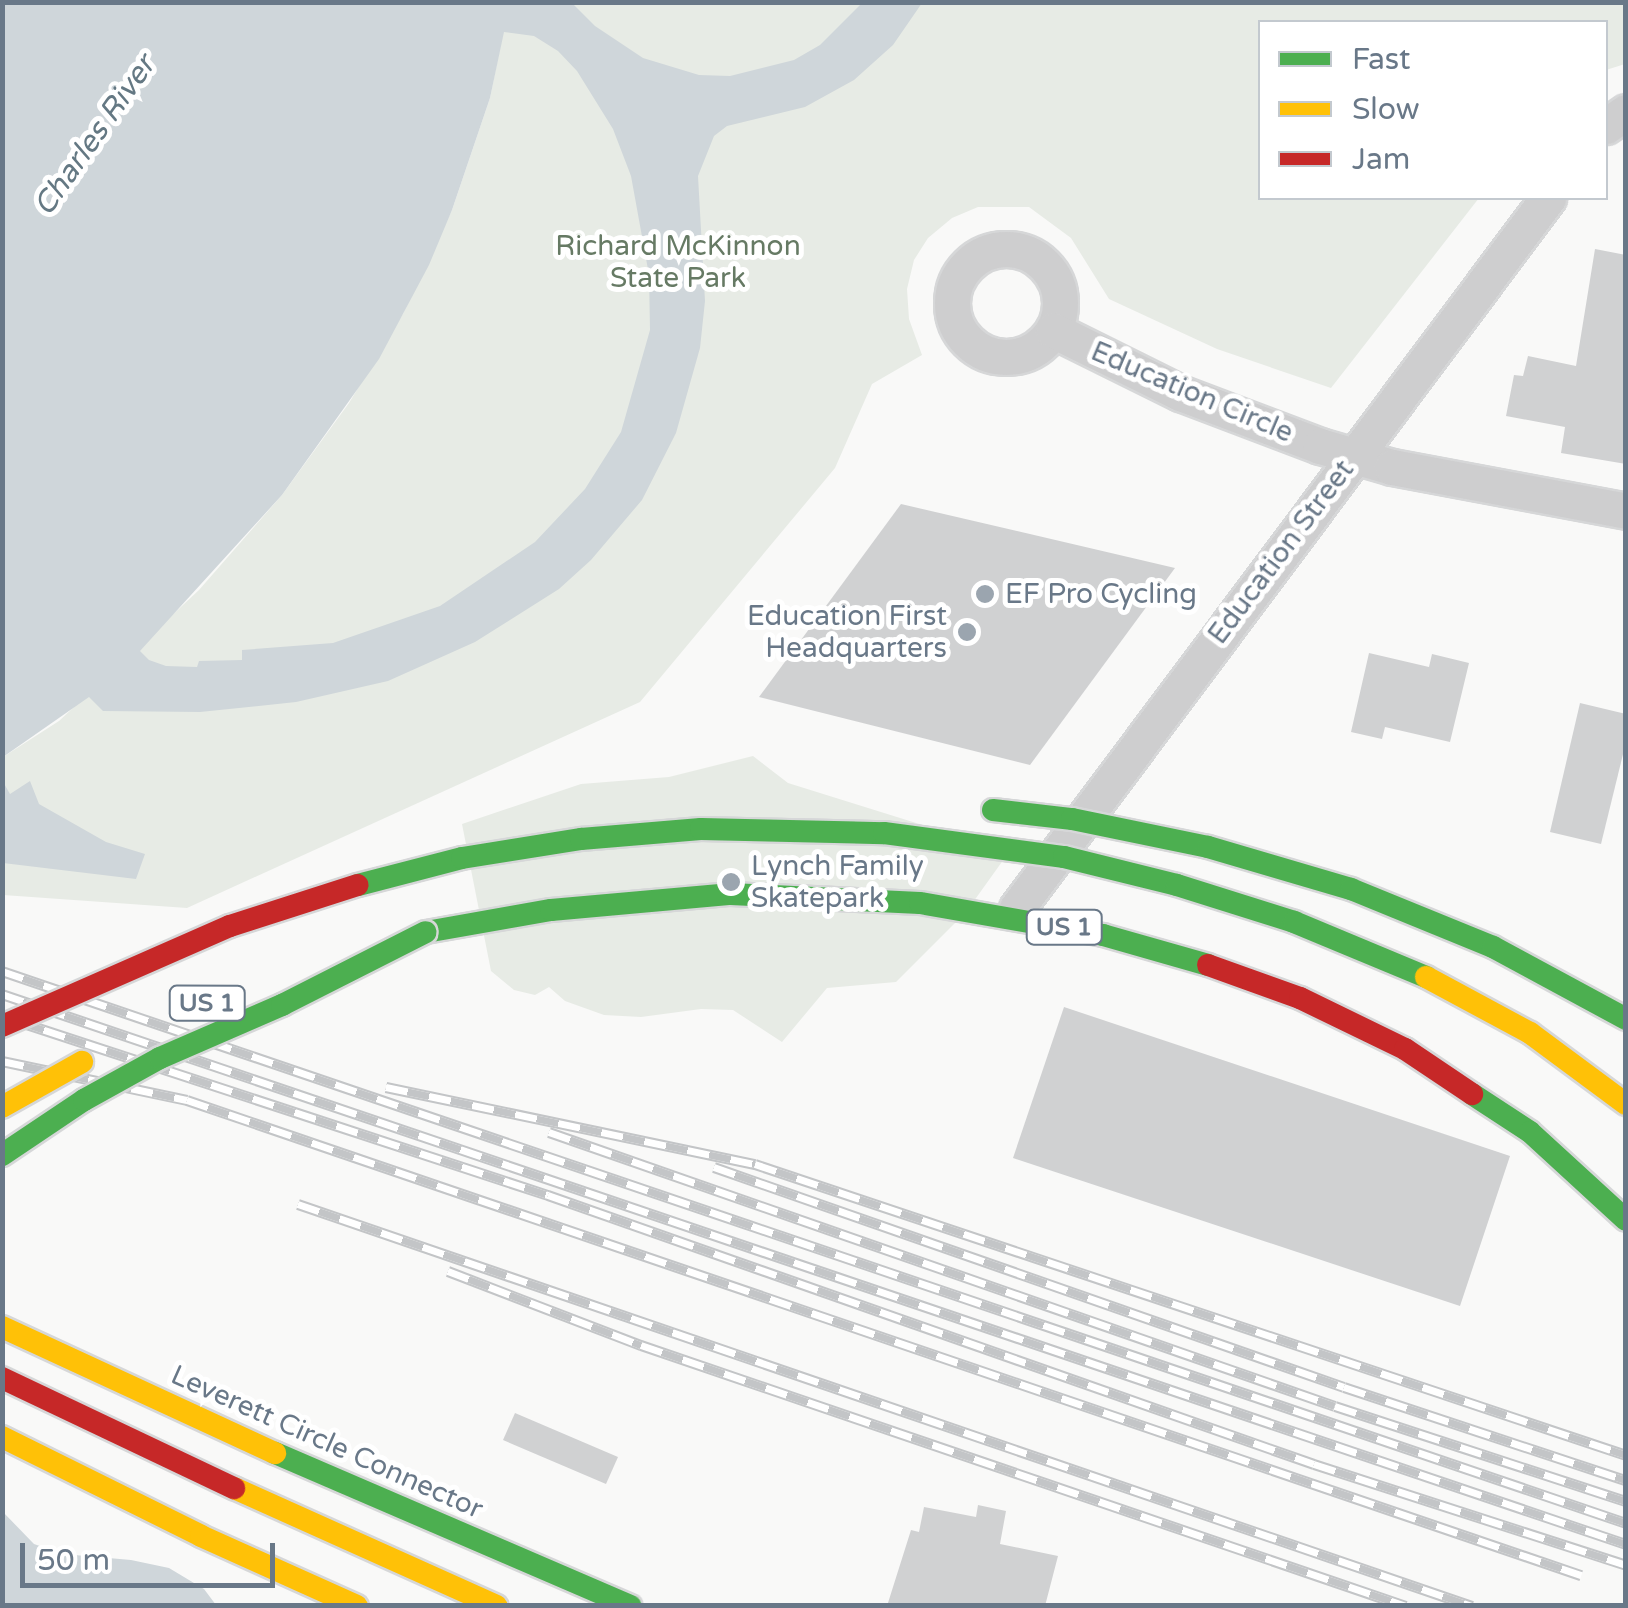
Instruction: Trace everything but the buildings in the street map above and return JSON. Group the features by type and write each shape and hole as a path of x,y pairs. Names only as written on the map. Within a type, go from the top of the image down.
{"highway":[{"path":"462,858 634,822 778,807"},
{"path":"966,808 1144,833 1317,878 1493,947 1626,1019"},
{"name":"US 1","path":"2,1026 230,926 344,889 462,858 596,838 741,828 884,832 1064,857 1237,903 1398,964 1530,1034 1626,1104"},
{"name":"US 1","path":"297,970 426,932 551,910 732,894 920,902 1102,935 1244,978 1394,1043 1530,1132 1626,1220"},
{"path":"2,1155 130,1074 210,1033 282,1005 426,932"},
{"path":"2,1107 96,1054"},
{"name":"Leverett Circle Connector","path":"2,1327 382,1503 630,1606"},
{"path":"2,1378 285,1513 497,1606"},
{"path":"2,1437 201,1536 357,1606"}],"street":[{"name":"Education Street","path":"1017,908 1546,200"},
{"name":"Education Circle","path":"1053,330 1180,393 1353,456 1626,511"}],"green space":[{"name":"Richard McKinnon State Park","path":"509,3 1625,3 1625,64 1608,69 1608,20 1258,20 1258,200 1477,200 1331,388 1217,349 1109,299 1071,238 1029,207 978,207 952,218 928,238 914,260 907,289 909,319 922,355 872,384 835,468 640,702 187,908 3,895 3,757 59,721 199,590 282,495 349,403 404,312 452,210 490,98"},
{"name":"Lynch Family Skatepark","path":"753,756 788,783 1009,852 966,912 896,982 827,988 782,1042 733,1010 701,1009 641,1017 604,1015 565,1001 549,987 535,995 514,990 491,971 462,824 581,784 669,777"}],"water":[{"name":"Charles River","path":"3,2 572,3 595,26 643,58 699,75 730,76 794,60 820,45 862,3 922,3 893,45 854,80 805,107 727,126 714,136 698,176 705,301 700,348 676,433 642,500 591,560 559,589 475,642 388,681 296,702 200,712 103,711 89,697 3,757","holes":["504,32 534,36 558,51 577,71 613,129 631,176 649,275 650,330 621,432 585,489 535,542 440,606 333,643 242,650 242,660 199,661 197,667 166,666 149,660 140,651 282,495 379,359 429,265 452,210 490,98"]},
{"path":"2,780 10,794 30,781 39,804 106,842 145,854 136,879 3,863"},
{"path":"3,1512 34,1544 63,1554 169,1568 204,1589 216,1605 3,1605"}],"railway":[{"path":"2,971 1626,1523"},
{"path":"2,994 1626,1544"},
{"path":"2,1016 548,1195 1314,1464 1626,1565"},
{"path":"2,1061 187,1100 1581,1575"},
{"path":"386,1087 755,1164 1626,1455"},
{"path":"549,1132 1335,1406 1626,1501"},
{"path":"714,1167 1344,1387 1626,1480"},
{"path":"298,1204 1472,1606"},
{"path":"448,1271 641,1345 1406,1606"}],"traffic: fast":[{"path":"993,810 1072,819 1208,847 1351,889 1493,947 1626,1019"},
{"path":"358,885 462,858 581,839 701,829 884,833 1064,857 1177,885 1294,922 1426,977"},
{"path":"426,932 551,910 731,894 920,903 1103,935 1208,965"},
{"path":"2,1155 84,1100 160,1058 282,1005 426,932"},
{"path":"1472,1094 1530,1132 1626,1220"},
{"path":"275,1453 630,1606"}],"traffic: slow":[{"path":"1426,977 1530,1033 1626,1104"},
{"path":"2,1107 82,1062"},
{"path":"2,1327 275,1453"},
{"path":"2,1437 201,1536 357,1606"},
{"path":"234,1488 497,1606"}],"traffic: jam":[{"path":"2,1026 230,926 358,885"},
{"path":"1208,965 1300,998 1405,1049 1472,1094"},
{"path":"2,1378 234,1488"}],"place":[{"name":"EF Pro Cycling","path":"985,594"},
{"name":"Education First Headquarters","path":"967,632"},
{"name":"Lynch Family Skatepark","path":"731,882"}]}
